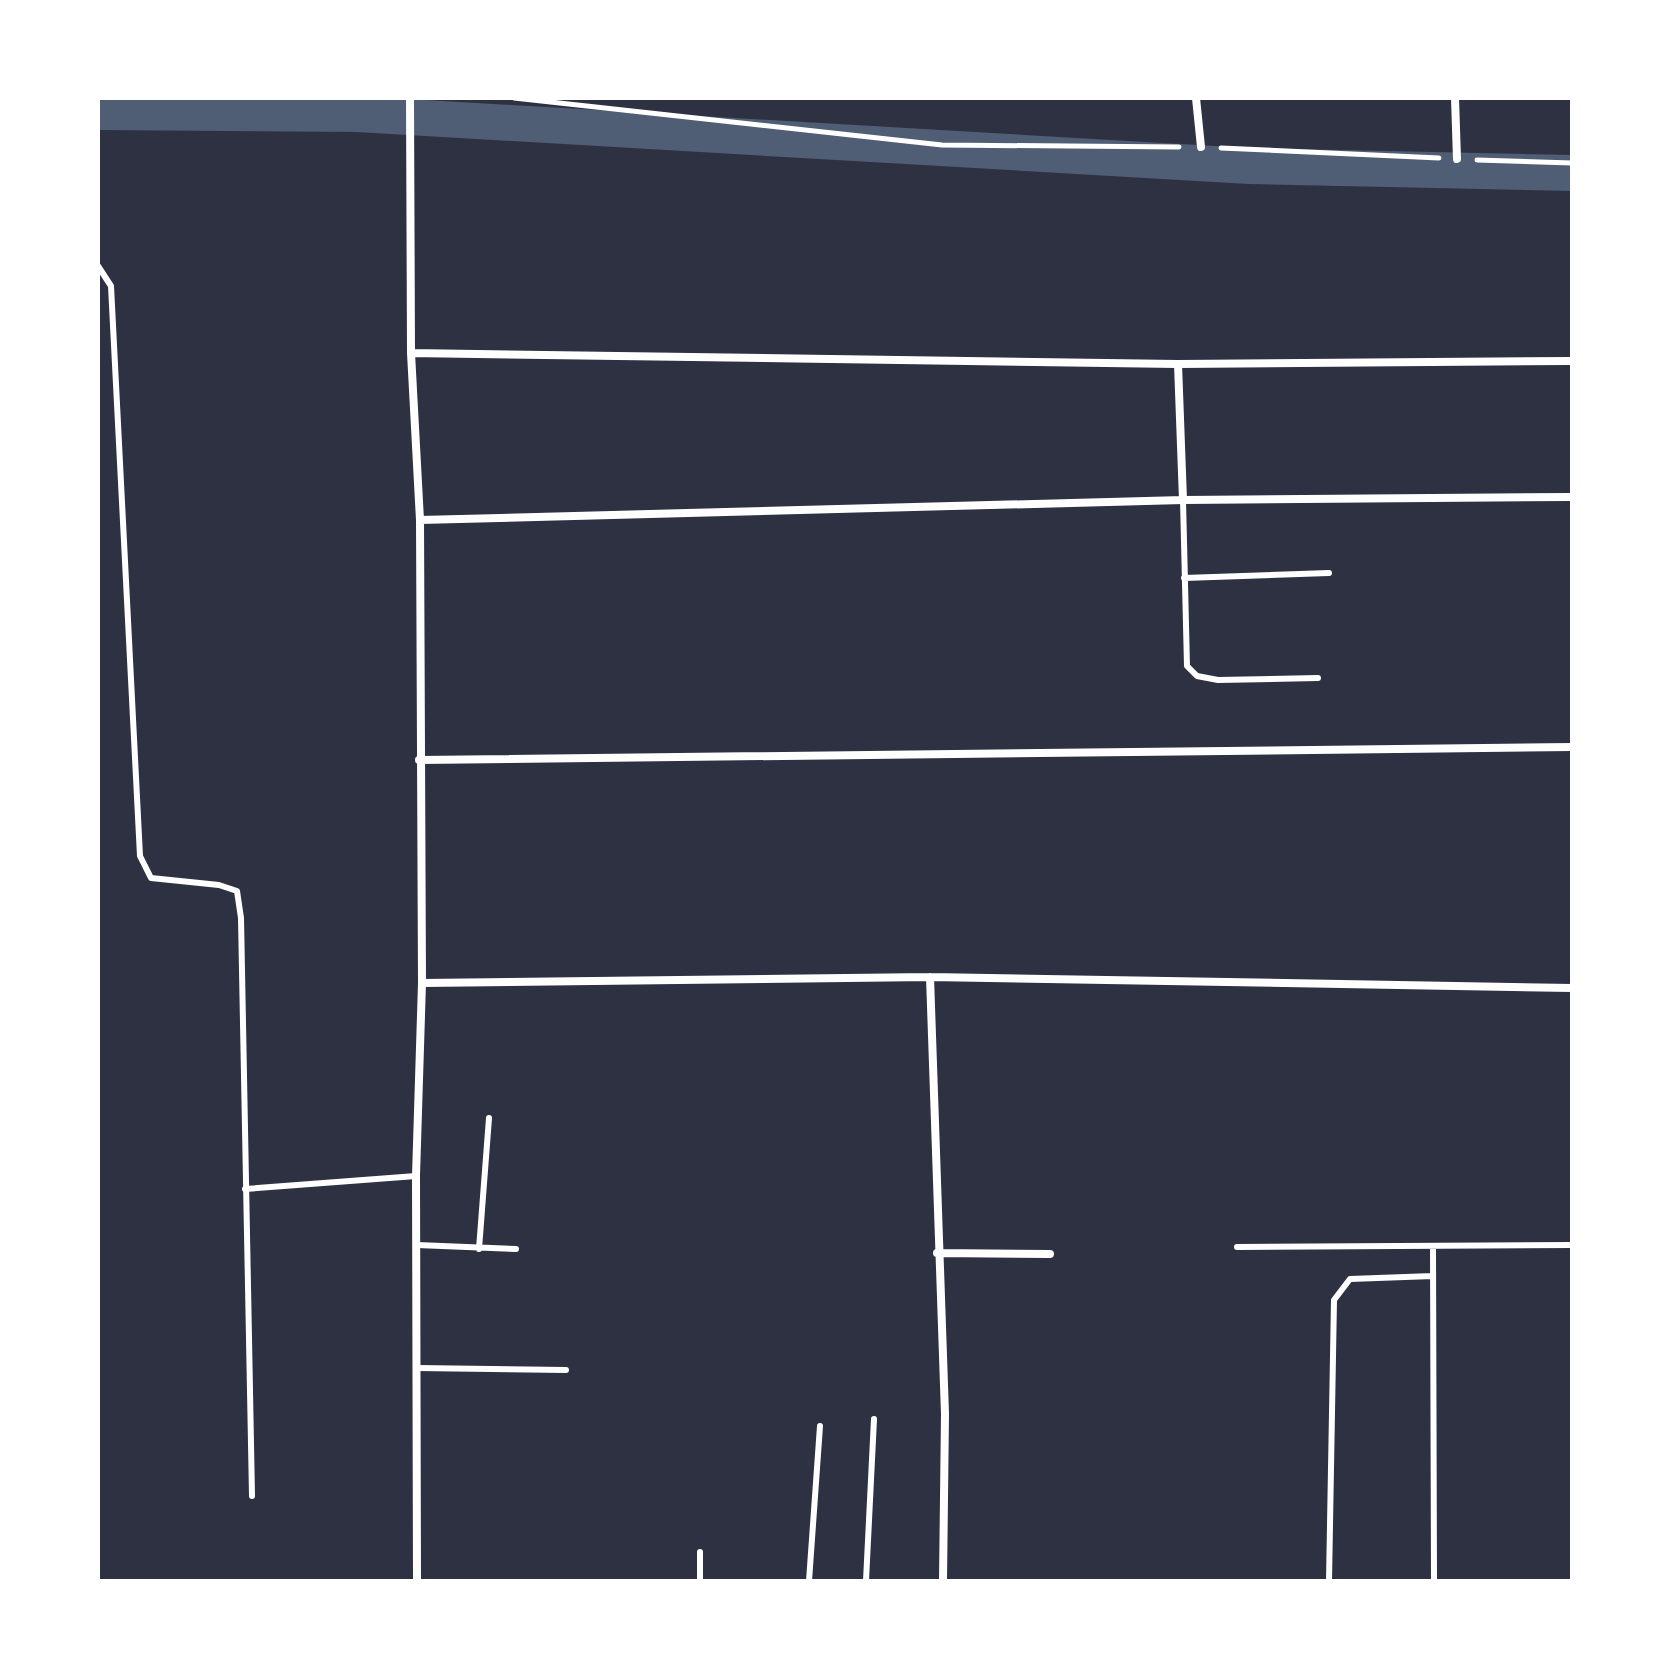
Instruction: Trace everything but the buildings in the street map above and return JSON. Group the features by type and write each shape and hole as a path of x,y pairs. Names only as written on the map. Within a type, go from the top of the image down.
{"street":[{"path":"1196,98 1201,147"},
{"path":"1455,98 1457,159"},
{"path":"410,101 407,148 411,353 420,520 422,983 416,1176 417,1581"},
{"path":"411,353 1178,364 1572,361"},
{"path":"1178,364 1183,500"},
{"path":"420,520 1183,500 1572,497"},
{"path":"419,760 1572,747"},
{"path":"422,983 930,977 1572,988"},
{"path":"930,977 937,1253 945,1414 943,1581"},
{"path":"937,1253 1050,1254"}],"lane":[{"path":"98,266 111,286 140,856 151,878 219,885 237,891 241,918 252,1496"},
{"path":"1183,500 1187,666 1197,676 1218,680 1318,678"},
{"path":"1184,578 1329,573"},
{"path":"479,1249 489,1118"},
{"path":"245,1189 416,1176"},
{"path":"417,1245 516,1249"},
{"path":"1237,1247 1572,1245"},
{"path":"1433,1247 1434,1581"},
{"path":"1329,1581 1334,1300 1350,1279 1433,1276"},
{"path":"417,1368 566,1370"},
{"path":"866,1581 874,1419"},
{"path":"809,1581 820,1426"},
{"path":"700,1552 700,1581"}],"path":[{"path":"514,98 942,145 1201,147 1572,163"}],"waterway":[{"path":"98,112 357,114 1249,166 1572,173"}]}
